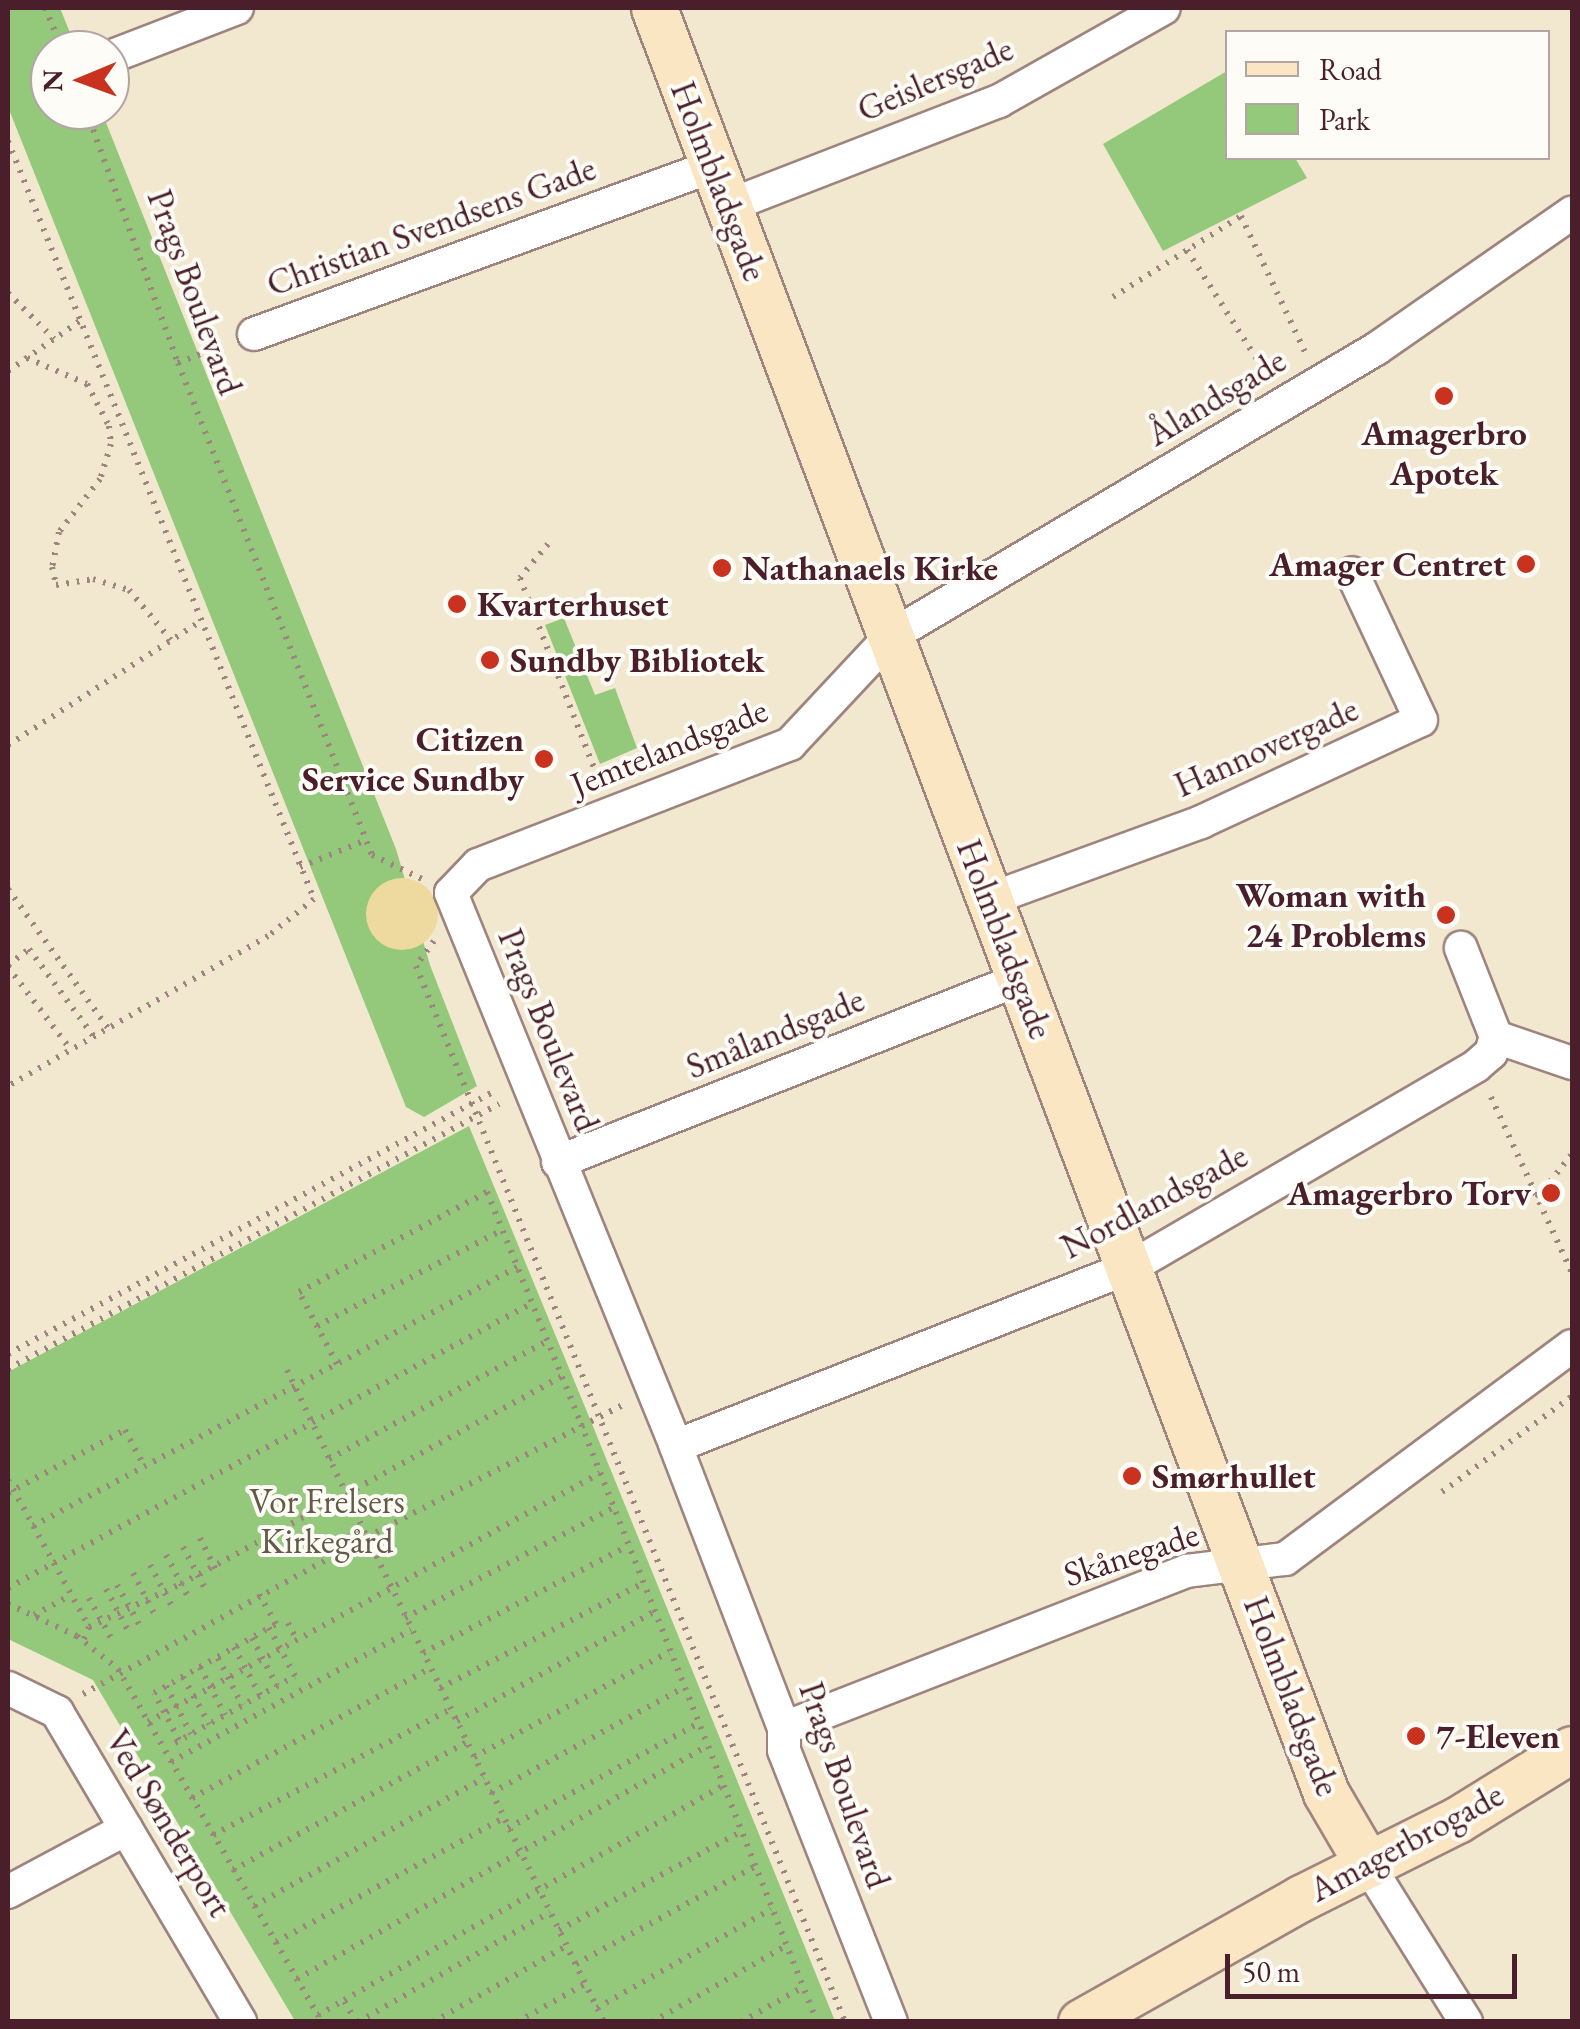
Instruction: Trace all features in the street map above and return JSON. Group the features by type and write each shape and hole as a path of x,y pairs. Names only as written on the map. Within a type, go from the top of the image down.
{"street":[{"path":"130,50 237,8"},
{"name":"Holmbladsgade","path":"654,8 1326,1792 1368,1864"},
{"name":"Geislersgade","path":"721,186 999,102 1164,8"},
{"name":"Christian Svendsens Gade","path":"254,334 721,186"},
{"name":"Ålandsgade","path":"890,636 1322,381 1572,212"},
{"name":"Hannovergade","path":"990,900 1201,822 1421,720 1352,573"},
{"name":"Jemtelandsgade","path":"451,893 478,865 790,744 890,636"},
{"name":"Prags Boulevard","path":"451,893 676,1446 784,1728 784,1750 891,2022"},
{"path":"1461,948 1496,1037 1572,1062"},
{"name":"Smålandsgade","path":"558,1162 1020,979"},
{"name":"Nordlandsgade","path":"676,1446 1131,1267 1476,1066 1491,1054 1496,1037"},
{"name":"Skånegade","path":"784,1728 1187,1571 1284,1559 1572,1346"},
{"name":"Ved Sønderport","path":"8,1688 57,1712 240,2022"},
{"name":"Amagerbrogade","path":"1100,2017 1368,1864 1458,1820 1572,1748"},
{"path":"8,1892 126,1829"},
{"path":"1368,1864 1466,2022"}],"path":[{"name":"Prags Boulevard","path":"93,130 178,363 366,840"},
{"path":"8,141 314,900 268,936 8,1086"},
{"path":"1113,297 1241,216 1322,381"},
{"path":"1187,250 1282,404"},
{"path":"8,293 54,339"},
{"path":"8,371 80,321"},
{"name":"Christian Svendsens Gade","path":"178,363 254,334"},
{"path":"27,358 87,384 109,426 111,444 100,479 69,516 53,551 56,585 93,579 129,590 172,640"},
{"path":"548,544 520,578 612,814"},
{"path":"8,745 201,622"},
{"path":"300,866 366,840 372,854 451,893 438,936 416,966 846,2022"},
{"path":"8,889 108,1028"},
{"path":"71,1050 8,966 30,949 94,1037"},
{"path":"8,1354 470,1102 526,1083"},
{"path":"8,1369 476,1115 526,1083"},
{"path":"1489,1094 1572,1273"},
{"path":"1537,1198 1572,1154"},
{"path":"337,1364 299,1292 486,1192 817,2022"},
{"path":"316,1326 502,1230"},
{"path":"33,1526 516,1267"},
{"path":"8,1588 532,1303"},
{"path":"329,1459 547,1341"},
{"path":"287,1370 600,2020"},
{"path":"89,1627 104,1626 562,1376"},
{"path":"57,1712 118,1670 259,1594 596,1416 653,1391"},
{"path":"10,1492 124,1430 144,1466"},
{"path":"148,1722 600,1472"},
{"path":"8,1480 10,1492 89,1627"},
{"path":"405,1618 614,1508"},
{"path":"200,1538 219,1576"},
{"path":"423,1654 628,1546"},
{"path":"184,1547 206,1590"},
{"path":"166,1555 190,1600"},
{"path":"150,1565 173,1608"},
{"path":"133,1573 156,1617"},
{"path":"440,1688 643,1583"},
{"path":"118,1584 140,1626"},
{"path":"106,1589 129,1632"},
{"path":"259,1594 276,1624 154,1693 177,1741 295,1676 269,1628"},
{"path":"32,1615 71,1595"},
{"path":"89,1598 112,1640"},
{"path":"8,1604 82,1641 118,1670 320,2018 344,2000 538,1887 722,1786"},
{"path":"456,1722 654,1612"},
{"path":"288,1623 296,1639"},
{"path":"82,1641 89,1627"},
{"path":"172,1762 411,1630"},
{"path":"252,1638 277,1686"},
{"path":"234,1648 260,1695"},
{"path":"474,1757 670,1652"},
{"path":"217,1657 242,1705"},
{"path":"200,1667 225,1715"},
{"path":"192,1798 430,1668"},
{"path":"183,1676 209,1724"},
{"path":"166,1686 190,1734"},
{"path":"491,1793 683,1688"},
{"path":"213,1835 450,1709"},
{"path":"508,1828 698,1724"},
{"path":"234,1870 467,1742"},
{"path":"297,1979 706,1747"},
{"path":"254,1906 484,1778"},
{"path":"276,1942 503,1818"},
{"path":"559,1930 740,1832"},
{"path":"576,1964 754,1868"},
{"path":"597,2008 770,1909"},
{"path":"344,2000 357,2022 550,1912"},
{"path":"433,2022 566,1946"},
{"path":"652,2022 786,1946"},
{"path":"517,2022 585,1984"},
{"path":"741,2022 802,1987"}],"green space":[{"path":"8,8 60,8 69,30 30,30 30,130 109,130 396,849 430,965 477,1086 424,1117 406,1107 8,107"},
{"path":"1225,72 1225,160 1296,160 1307,178 1163,251 1103,144"},
{"path":"564,618 595,695 615,688 637,748 600,764 545,625"},
{"name":"Vor Frelsers Kirkegård","path":"469,1126 835,2021 295,2021 93,1680 8,1639 8,1372"}],"sand":[{"path":"402,878 427,889 438,914 427,939 402,950 377,939 366,914 377,889"}],"place":[{"name":"Amagerbro Apotek","path":"1444,396"},
{"name":"Amager Centret","path":"1526,564"},
{"name":"Nathanaels Kirke","path":"722,568"},
{"name":"Kvarterhuset","path":"457,604"},
{"name":"Sundby Bibliotek","path":"490,660"},
{"name":"Citizen Service Sundby","path":"544,759"},
{"name":"Woman with 24 Problems","path":"1446,915"},
{"name":"Amagerbro Torv","path":"1551,1193"},
{"name":"Smørhullet","path":"1132,1476"},
{"name":"7-Eleven","path":"1416,1736"}]}
